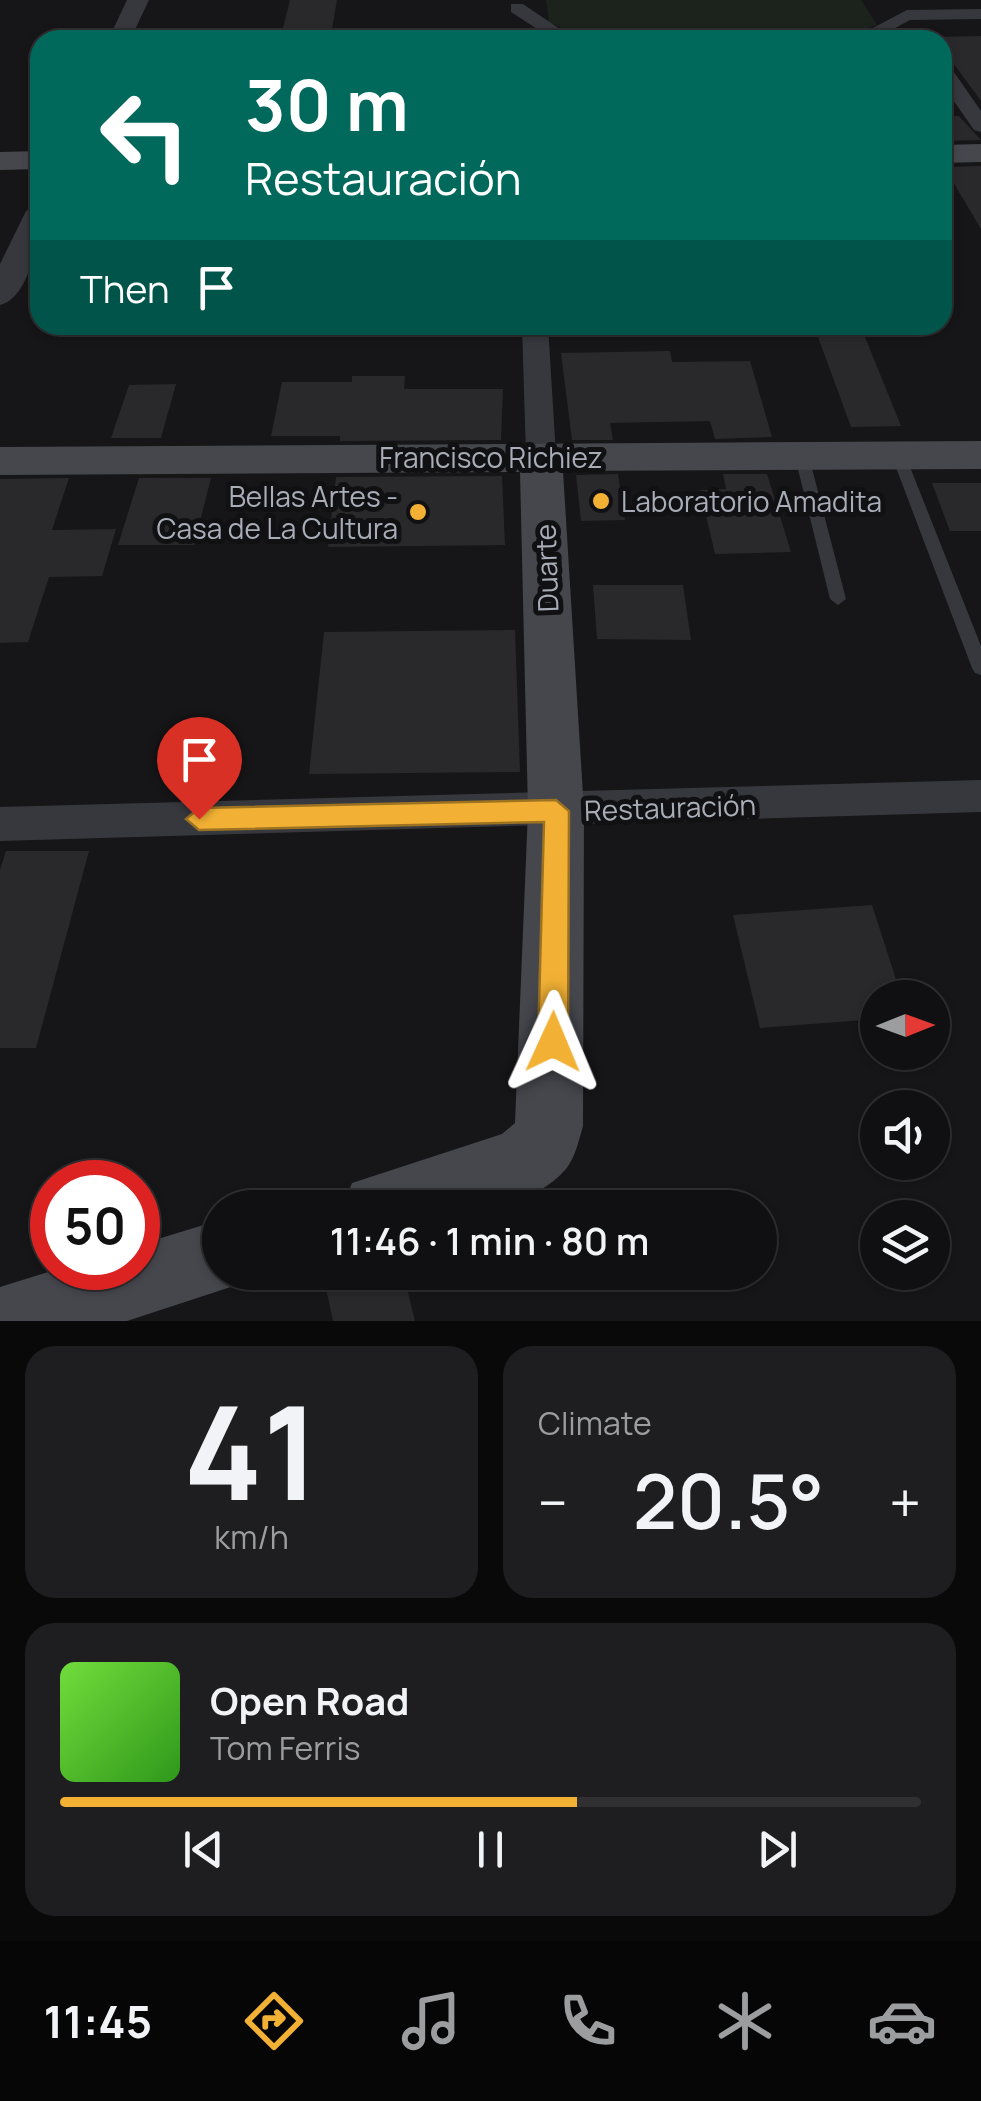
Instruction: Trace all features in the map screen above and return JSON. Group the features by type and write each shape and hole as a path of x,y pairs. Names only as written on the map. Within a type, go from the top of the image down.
{"main road":[{"path":"952,154 981,153"},
{"path":"0,161 30,160"},
{"name":"Francisco Richiez","path":"0,461 981,455"},
{"name":"Duarte","path":"436,1190 507,1168 535,1153 548,1126 556,811 542,456"},
{"path":"7,1321 202,1261"}],"street":[{"path":"124,30 138,0"},
{"path":"517,4 518,30"},
{"path":"517,4 553,30"},
{"path":"901,8 916,30"},
{"path":"872,30 901,8 981,14"},
{"path":"952,84 981,126"},
{"path":"0,296 30,232"},
{"name":"Duarte","path":"536,335 542,456"},
{"name":"Restauración","path":"0,824 981,796"}],"lane":[{"path":"802,457 838,599"},
{"path":"899,457 981,668"}],"shaded area":[{"path":"546,0 861,0 877,25 860,30 565,30 549,22"}],"building":[{"path":"290,0 337,0 332,30 282,30"},
{"path":"981,36 981,101 952,62 952,37"},
{"path":"952,116 959,116 981,140 952,141"},
{"path":"981,166 981,229 952,180 952,167"},
{"path":"818,337 865,337 901,426 851,427"},
{"path":"670,351 672,362 750,361 772,437 715,439 710,421 610,423 613,440 572,440 561,353"},
{"path":"352,376 405,376 404,389 503,389 501,440 340,441 340,436 271,436 282,382 352,382"},
{"path":"176,384 161,438 111,438 129,385"},
{"name":"Laboratorio Amadita","path":"618,474 625,520 581,521 576,475"},
{"path":"723,474 767,474 791,552 715,554 700,490 726,489"},
{"name":"Bellas Artes - Casa de La Cultura","path":"502,476 505,545 328,547 336,477"},
{"path":"69,478 52,530 116,529 102,576 49,577 28,642 0,643 0,479"},
{"path":"139,478 211,478 194,545 118,545"},
{"path":"932,483 981,483 981,531 950,531"},
{"path":"593,585 683,585 691,640 597,639"},
{"path":"515,630 520,772 309,774 324,632"},
{"path":"6,851 89,851 36,1048 0,1048 0,870"},
{"path":"872,905 896,980 860,980 860,1020 760,1028 733,915"},
{"path":"326,1290 407,1290 415,1321 333,1321"}],"place":[{"name":"Laboratorio Amadita","path":"601,501"},
{"name":"Bellas Artes - Casa de La Cultura","path":"418,512"}],"route":[{"path":"199,819 556,811 553,1042"}]}
